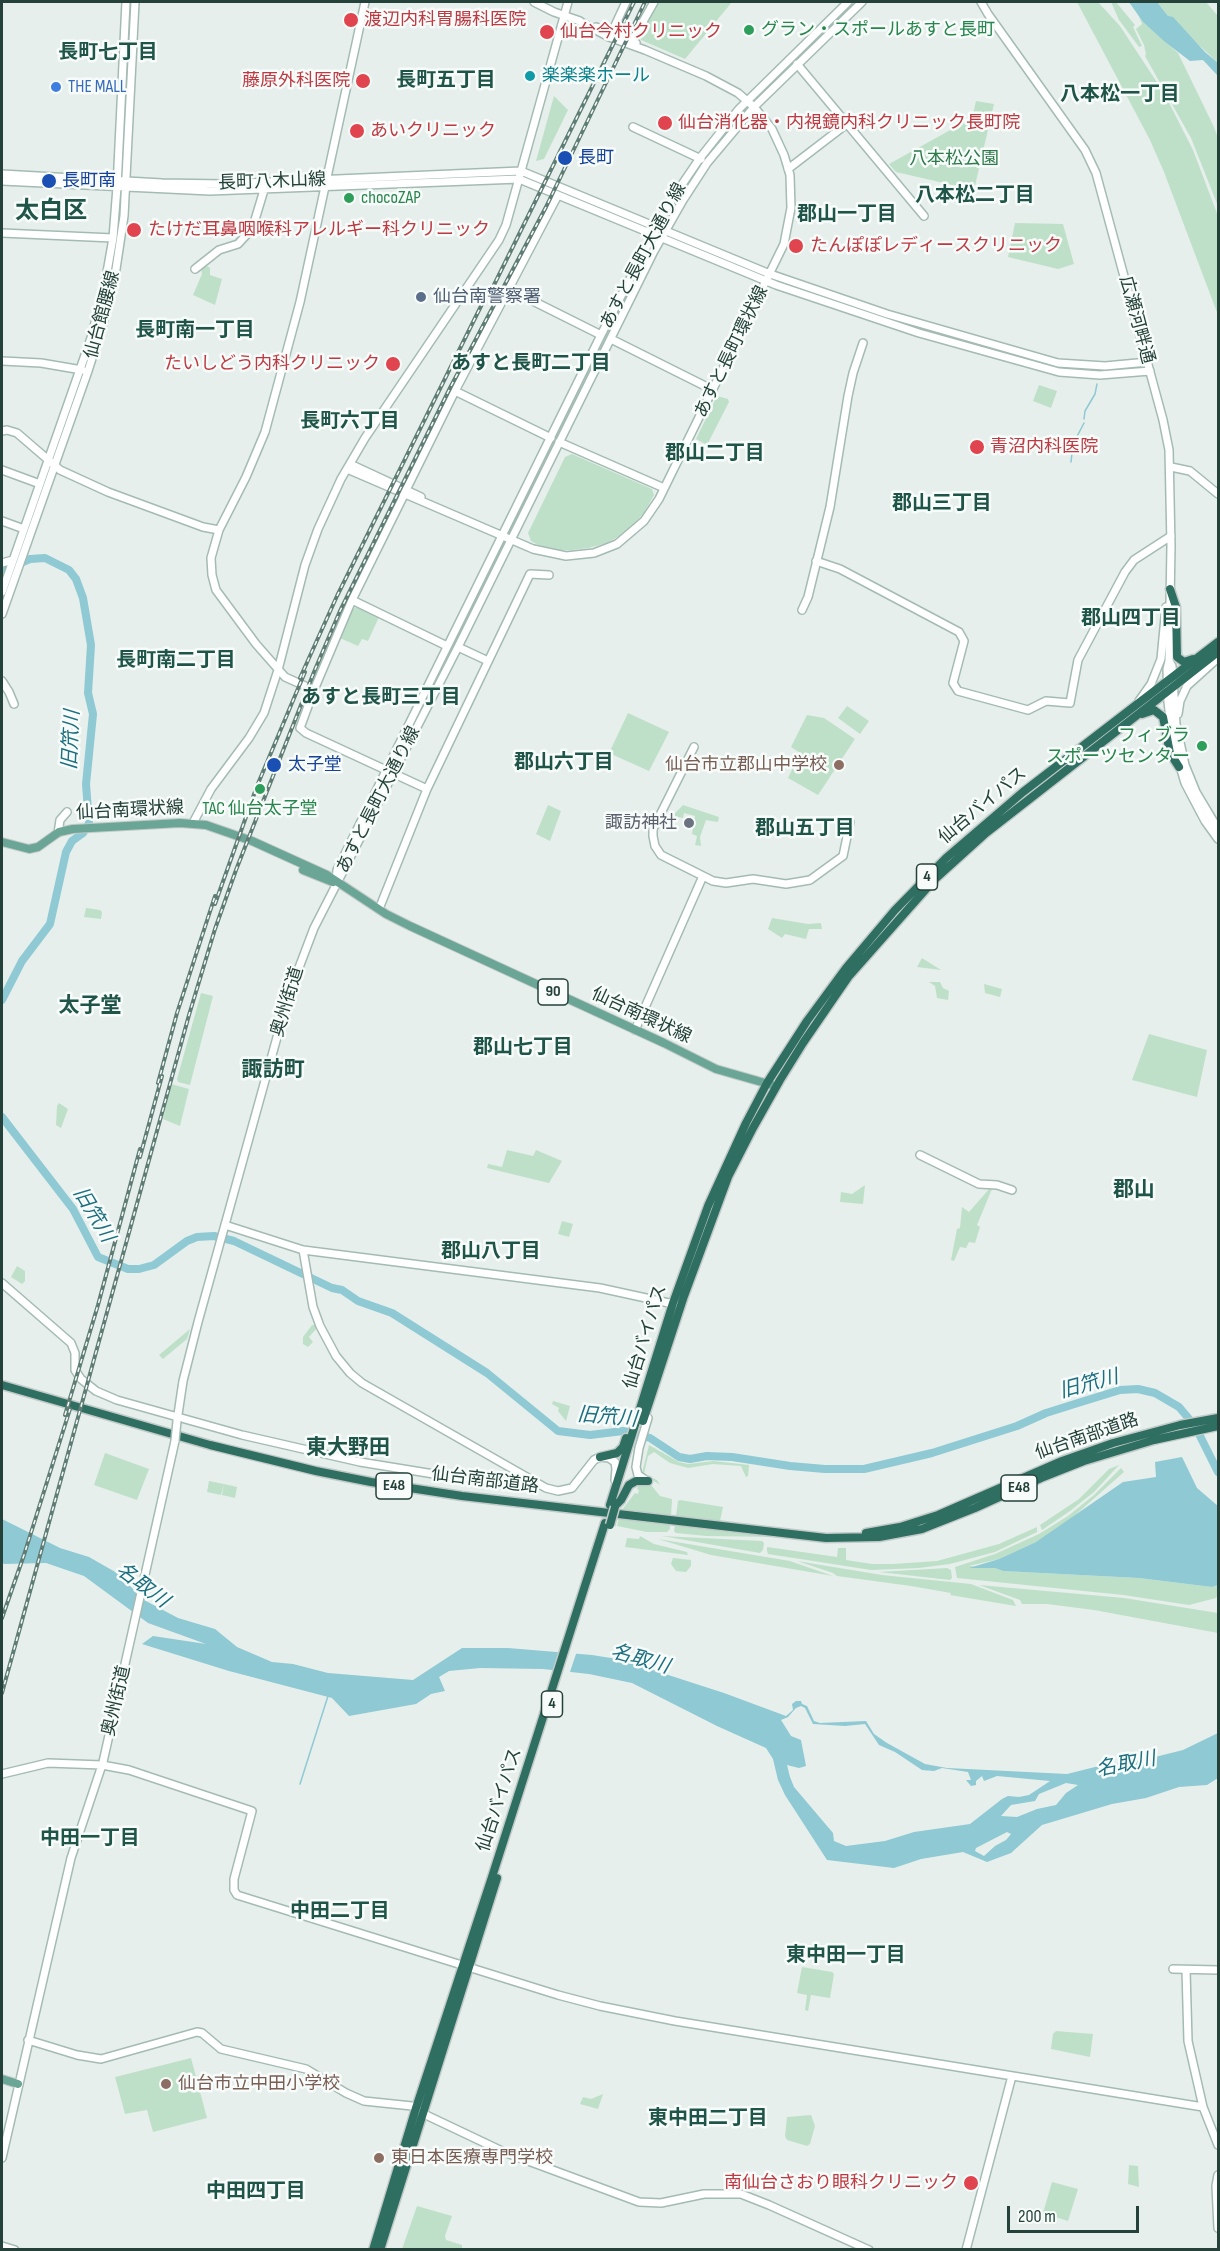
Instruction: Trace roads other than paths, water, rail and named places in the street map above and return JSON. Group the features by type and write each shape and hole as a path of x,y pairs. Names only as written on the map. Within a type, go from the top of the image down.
{"highway":[{"path":"1170,592 1176,607 1177,657 1184,662 1198,657"},
{"name":"仙台バイパス","path":"641,1416 659,1372 676,1305 722,1191 777,1086 849,976 934,880 994,826 1133,717 1198,657 1218,642"},
{"name":"仙台バイパス","path":"373,2250 496,1875 632,1446 647,1388 717,1185 767,1083 807,1021 846,968 928,875 1023,792 1133,707 1218,653"},
{"path":"1133,717 1151,710 1161,715 1170,753 1179,767"},
{"name":"仙台南部道路","path":"2,1385 240,1453 371,1482 462,1496 796,1535 853,1539 901,1534 922,1528 1084,1461 1182,1429 1214,1422"},
{"path":"600,1458 632,1446"},
{"path":"613,1504 621,1500 629,1485 636,1481 648,1481"},
{"name":"仙台バイパス","path":"380,2250 419,2110"}],"main road":[{"name":"仙台南環状線","path":"2,842 33,849 57,833 91,826 193,823 229,832 327,875 410,926 716,1069 777,1086"},
{"path":"2,2079 18,2084"}],"street":[{"name":"仙台館腰線","path":"84,370 102,300 113,238 126,2"},
{"name":"仙台館腰線","path":"2,614 84,370 103,324 116,269 122,239 126,184 135,2"},
{"path":"314,690 294,682 278,670 216,590 211,558 219,530 243,485 265,432 300,303 365,2"},
{"path":"534,2 610,34 626,2"},
{"path":"193,823 211,789 256,728 270,697 305,565 326,510 348,466 499,240 508,219 568,2"},
{"path":"631,43 654,2"},
{"name":"あすと長町大通り線","path":"390,772 447,646 654,230 699,158 747,100 848,2"},
{"name":"あすと長町大通り線","path":"336,882 338,868 458,647 663,234 707,163 754,107 862,2"},
{"name":"広瀬河畔通","path":"975,2 988,14"},
{"name":"広瀬河畔通","path":"981,2 1089,156 1096,173 1168,439 1171,467 1168,661 1172,666 1170,684"},
{"name":"あすと長町環状線","path":"348,466 511,540 551,554 578,556 600,551 617,544 634,532 651,513 784,244 789,226 792,198 788,169 777,138 766,121 747,100 725,85 610,34"},
{"path":"797,64 924,216"},
{"path":"788,169 848,123"},
{"path":"633,127 707,163"},
{"name":"長町八木山線","path":"228,187 521,171 654,230"},
{"path":"2,174 117,184"},
{"path":"2,181 264,190 326,183 519,179 654,230 766,282 876,319 1059,372 1100,375 1150,371"},
{"path":"195,269 219,250 238,244 249,232 258,213 264,190"},
{"path":"427,789 301,730 300,725 352,600 455,391 558,195"},
{"path":"2,232 113,238"},
{"path":"663,234 887,314 1043,359 1087,366 1148,362"},
{"path":"509,289 601,334"},
{"path":"611,339 713,390"},
{"path":"802,610 808,597 834,489 853,373 863,343"},
{"path":"2,361 41,363 84,370"},
{"path":"455,391 551,438"},
{"path":"2,431 17,433 60,470 108,492 203,527 219,530"},
{"path":"559,442 664,488"},
{"name":"仙台館腰線","path":"2,592 40,484 52,462"},
{"path":"1171,467 1190,471 1218,494"},
{"path":"2,470 40,484"},
{"path":"2,521 24,529"},
{"path":"816,561 840,569 960,632 964,641 953,683 958,691 1028,710 1046,701 1070,702 1078,660 1125,572 1134,560 1171,536"},
{"path":"2,563 12,561"},
{"path":"379,909 427,789 530,574 549,575"},
{"path":"1133,707 1151,684 1159,664 1165,610 1170,592"},
{"path":"352,600 447,646"},
{"path":"458,647 488,661"},
{"path":"1176,724 1180,701 1185,690 1195,677 1217,659 1218,653"},
{"path":"2,681 14,704"},
{"path":"1170,684 1176,724 1188,774 1200,800 1218,829"},
{"path":"1170,684 1169,721 1179,767 1193,799 1218,839"},
{"path":"694,747 652,829 661,855 703,876 719,883 753,879 786,884 810,880 843,856 850,822"},
{"path":"57,833 60,820 67,812"},
{"path":"635,1030 703,876"},
{"name":"奥州街道","path":"2,2158 71,1858 102,1764 175,1441 188,1355 293,982 305,947 336,882"},
{"path":"920,1155 979,1184 1012,1190"},
{"path":"224,1227 303,1250 600,1288 676,1305"},
{"path":"303,1250 313,1307 320,1326 336,1356 352,1376 539,1485 552,1490 569,1490 594,1460 600,1458 612,1460 616,1469 613,1504"},
{"path":"2,1283 71,1343 75,1353 75,1370 81,1379 89,1386 117,1400 177,1420 360,1462 440,1475 539,1485"},
{"path":"641,1416 632,1446 638,1475 648,1481"},
{"path":"2,1774 48,1763 102,1764 129,1770 252,1811 234,1879 234,1890 237,1895 466,1968 573,1999 636,2014 1203,2107"},
{"path":"1173,1969 1218,1970"},
{"path":"1186,1970 1188,2034 1203,2107 1218,2145"},
{"path":"28,2040 77,2055 101,2059 197,2032 202,2033 221,2049 306,2069 364,2101 405,2104 504,2152 639,2202 661,2203 704,2194 741,2194 869,2250"},
{"path":"966,2250 1012,2076"},
{"path":"1218,2175 1216,2186 1218,2228"},
{"path":"2,2246 15,2250"}],"water":[{"path":"1129,2 1157,2 1168,16 1173,17 1218,63 1218,76 1203,60 1190,61 1165,42 1143,22"},
{"path":"1182,1457 1197,1488 1218,1506 1218,1585 1212,1587 1139,1578 969,1568 999,1559 1036,1542 1123,1482 1156,1477 1155,1462"},
{"name":"名取川","path":"2,1519 60,1548 89,1557 117,1573 144,1600 178,1618 215,1629 237,1647 272,1662 293,1664 328,1673 413,1680 462,1648 508,1648 592,1655 623,1660 786,1716 793,1710 792,1704 801,1701 807,1706 814,1721 820,1723 866,1721 874,1734 887,1743 925,1764 947,1768 1067,1774 1183,1750 1218,1733 1218,1778 1207,1785 1179,1787 1042,1825 1011,1853 987,1862 963,1852 921,1859 894,1868 827,1860 785,1795 778,1780 773,1759 766,1748 632,1683 589,1674 543,1669 480,1668 449,1671 439,1677 445,1691 431,1694 416,1704 349,1716 332,1698 229,1671 142,1644 153,1636 206,1644 148,1623 84,1576 46,1563 4,1564 2,1562","holes":["801,1706 805,1708 813,1724 845,1726 865,1724 879,1745 895,1752 922,1770 934,1771 942,1768 968,1772 971,1780 966,1780 971,1786 976,1785 976,1781 982,1776 984,1781 997,1776 1050,1781 1029,1795 1008,1796 1002,1799 970,1824 914,1832 885,1841 846,1846 834,1841 833,1833 794,1787 790,1777 787,1765 799,1768 806,1766 801,1740 791,1736 781,1720","1066,1783 1078,1785 1066,1793 1056,1805 1017,1817 1001,1816 1011,1805 1035,1801 1039,1794","1007,1832 1011,1834 984,1856 975,1851 976,1848"]}],"waterway":[{"path":"1084,419 1085,411 1095,394 1097,384"},
{"path":"1071,462 1073,444 1084,423"},
{"name":"旧笊川","path":"2,571 30,559 45,558 69,570 76,579 83,598 91,645 88,693 93,714 86,784 89,824 83,833 72,841 66,852 50,924 22,961 2,1000"},
{"name":"旧笊川","path":"2,1117 73,1209 98,1257 128,1269 139,1269 154,1265 187,1241 197,1237 214,1236 234,1241 332,1288 342,1290 358,1301 392,1313 487,1373 558,1431 590,1435 623,1431 650,1438 679,1457 690,1459 707,1456 732,1457 790,1466 864,1469 932,1453 1120,1390 1138,1389 1155,1393 1179,1407 1195,1426 1218,1472"},
{"path":"300,1784 328,1696"}],"railway":[{"path":"488,297 634,2"},
{"path":"2,1693 189,1015 236,870 340,611 451,386 546,207 645,2"},
{"path":"300,678 337,596 489,290"},
{"path":"215,904 257,786 305,672"},
{"path":"158,1083 177,1013 215,896"},
{"path":"140,1157 162,1076"},
{"path":"65,1415 98,1305 140,1149"},
{"path":"2,1618 70,1409"}],"place":[{"name":"渡辺内科胃腸科医院","path":"351,20"},
{"name":"グラン・スポールあすと長町","path":"749,30"},
{"name":"仙台今村クリニック","path":"547,32"},
{"name":"楽楽楽ホール","path":"530,76"},
{"name":"藤原外科医院","path":"363,81"},
{"name":"THE MALL","path":"56,87"},
{"name":"仙台消化器・内視鏡内科クリニック長町院","path":"665,123"},
{"name":"あいクリニック","path":"357,131"},
{"name":"長町","path":"565,158"},
{"name":"長町南","path":"49,181"},
{"name":"chocoZAP","path":"349,198"},
{"name":"たけだ耳鼻咽喉科アレルギー科クリニック","path":"134,230"},
{"name":"たんぽぽレディースクリニック","path":"796,246"},
{"name":"仙台南警察署","path":"421,297"},
{"name":"たいしどう内科クリニック","path":"393,364"},
{"name":"青沼内科医院","path":"977,447"},
{"name":"フィブラ スポーツセンター","path":"1202,746"},
{"name":"太子堂","path":"274,765"},
{"name":"仙台市立郡山中学校","path":"839,765"},
{"name":"TAC 仙台太子堂","path":"260,789"},
{"name":"諏訪神社","path":"689,823"},
{"name":"仙台市立中田小学校","path":"166,2084"},
{"name":"東日本医療専門学校","path":"379,2158"},
{"name":"南仙台さおり眼科クリニック","path":"971,2183"}],"district":[{"name":"長町七丁目","path":"108,53"},
{"name":"長町五丁目","path":"446,81"},
{"name":"八本松一丁目","path":"1120,95"},
{"name":"八本松二丁目","path":"975,196"},
{"name":"太白区","path":"51,212"},
{"name":"郡山一丁目","path":"847,215"},
{"name":"長町南一丁目","path":"195,331"},
{"name":"あすと長町二丁目","path":"531,364"},
{"name":"長町六丁目","path":"350,422"},
{"name":"郡山二丁目","path":"715,454"},
{"name":"郡山三丁目","path":"942,504"},
{"name":"郡山四丁目","path":"1131,619"},
{"name":"長町南二丁目","path":"176,661"},
{"name":"あすと長町三丁目","path":"381,698"},
{"name":"郡山六丁目","path":"564,763"},
{"name":"郡山五丁目","path":"805,829"},
{"name":"太子堂","path":"90,1007"},
{"name":"郡山七丁目","path":"523,1048"},
{"name":"諏訪町","path":"273,1071"},
{"name":"郡山","path":"1134,1191"},
{"name":"郡山八丁目","path":"491,1252"},
{"name":"東大野田","path":"348,1449"},
{"name":"中田一丁目","path":"90,1839"},
{"name":"中田二丁目","path":"340,1912"},
{"name":"東中田一丁目","path":"846,1956"},
{"name":"東中田二丁目","path":"708,2119"},
{"name":"中田四丁目","path":"256,2192"}],"park label":[{"name":"八本松公園","path":"954,159"}]}
